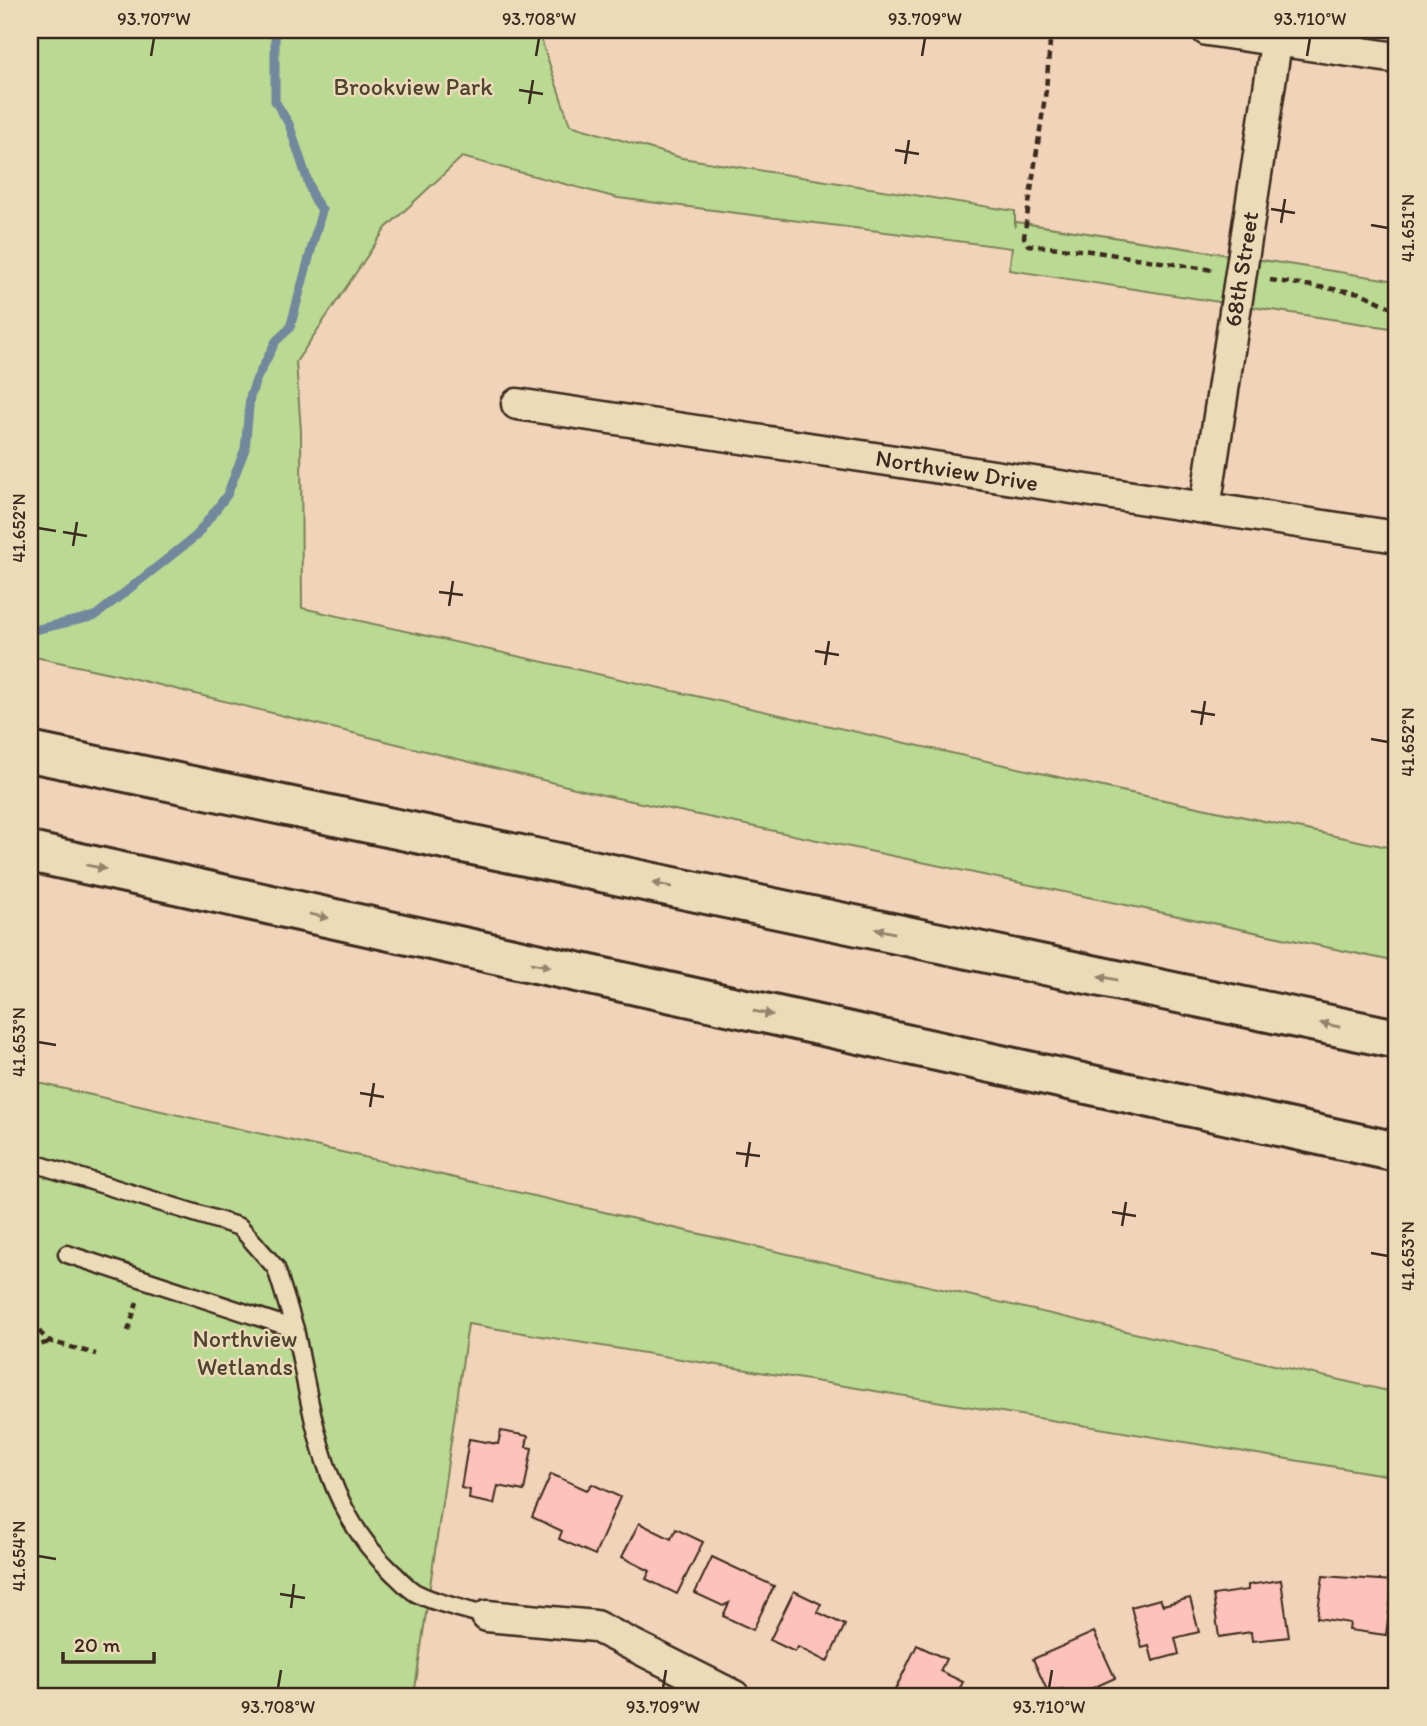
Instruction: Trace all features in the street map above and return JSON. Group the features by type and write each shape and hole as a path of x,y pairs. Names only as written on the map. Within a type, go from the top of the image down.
{"highway":[{"path":"30,752 1397,1039"},
{"path":"30,852 1397,1153"}],"street":[{"path":"1207,30 1277,35 1397,58"},
{"name":"68th Street","path":"1205,508 1277,35"},
{"name":"Northview Drive","path":"517,404 1397,537"},
{"path":"487,1616 595,1626 734,1696"}],"lane":[{"path":"30,1162 240,1227 276,1268 295,1329 310,1414 327,1473 347,1515 379,1560 415,1592 487,1616"},
{"path":"67,1254 295,1329"}],"path":[{"path":"1051,30 1046,90 1024,237 1028,246 1090,251 1361,293 1397,310"},
{"path":"128,1331 145,1279"},
{"path":"30,1324 50,1342 96,1354"},
{"path":"30,1348 50,1342"}],"green space":[{"name":"Brookview Park","path":"30,30 538,30 570,125 682,158 1015,211 1015,228 1016,222 1397,281 1397,329 1009,270 1012,248 618,198 462,157 386,228 296,362 301,431 302,608 1112,789 1397,849 1397,962 603,795 119,675 30,656"},
{"name":"Northview Wetlands","path":"30,1081 1397,1393 1397,1477 468,1324 414,1696 30,1696"}],"building":[{"path":"501,1431 528,1436 526,1447 532,1448 524,1491 498,1486 494,1504 469,1499 470,1490 461,1488 469,1439 498,1444"},
{"path":"551,1474 587,1490 592,1484 620,1497 595,1555 559,1539 562,1531 532,1517"},
{"path":"639,1523 671,1539 676,1529 703,1542 677,1594 646,1579 650,1571 622,1557"},
{"path":"712,1557 774,1586 753,1630 723,1616 729,1603 723,1606 695,1593"},
{"path":"1323,1576 1393,1581 1386,1635 1349,1630 1350,1623 1317,1618"},
{"path":"1281,1580 1289,1637 1252,1641 1251,1632 1219,1637 1213,1595 1248,1590 1248,1585"},
{"path":"794,1591 821,1604 817,1612 845,1625 827,1662 798,1647 795,1652 770,1640"},
{"path":"1190,1598 1199,1632 1175,1638 1179,1654 1153,1661 1149,1646 1142,1648 1131,1607 1160,1599 1163,1605"},
{"path":"1094,1632 1115,1678 1075,1696 1066,1696 1063,1689 1049,1695 1033,1659"},
{"path":"917,1645 946,1659 940,1671 963,1682 956,1696 892,1696"}],"waterway":[{"path":"30,631 95,616 196,536 227,495 245,449 250,397 276,341 290,328 322,210 313,197 289,124 275,101 275,30"}]}
